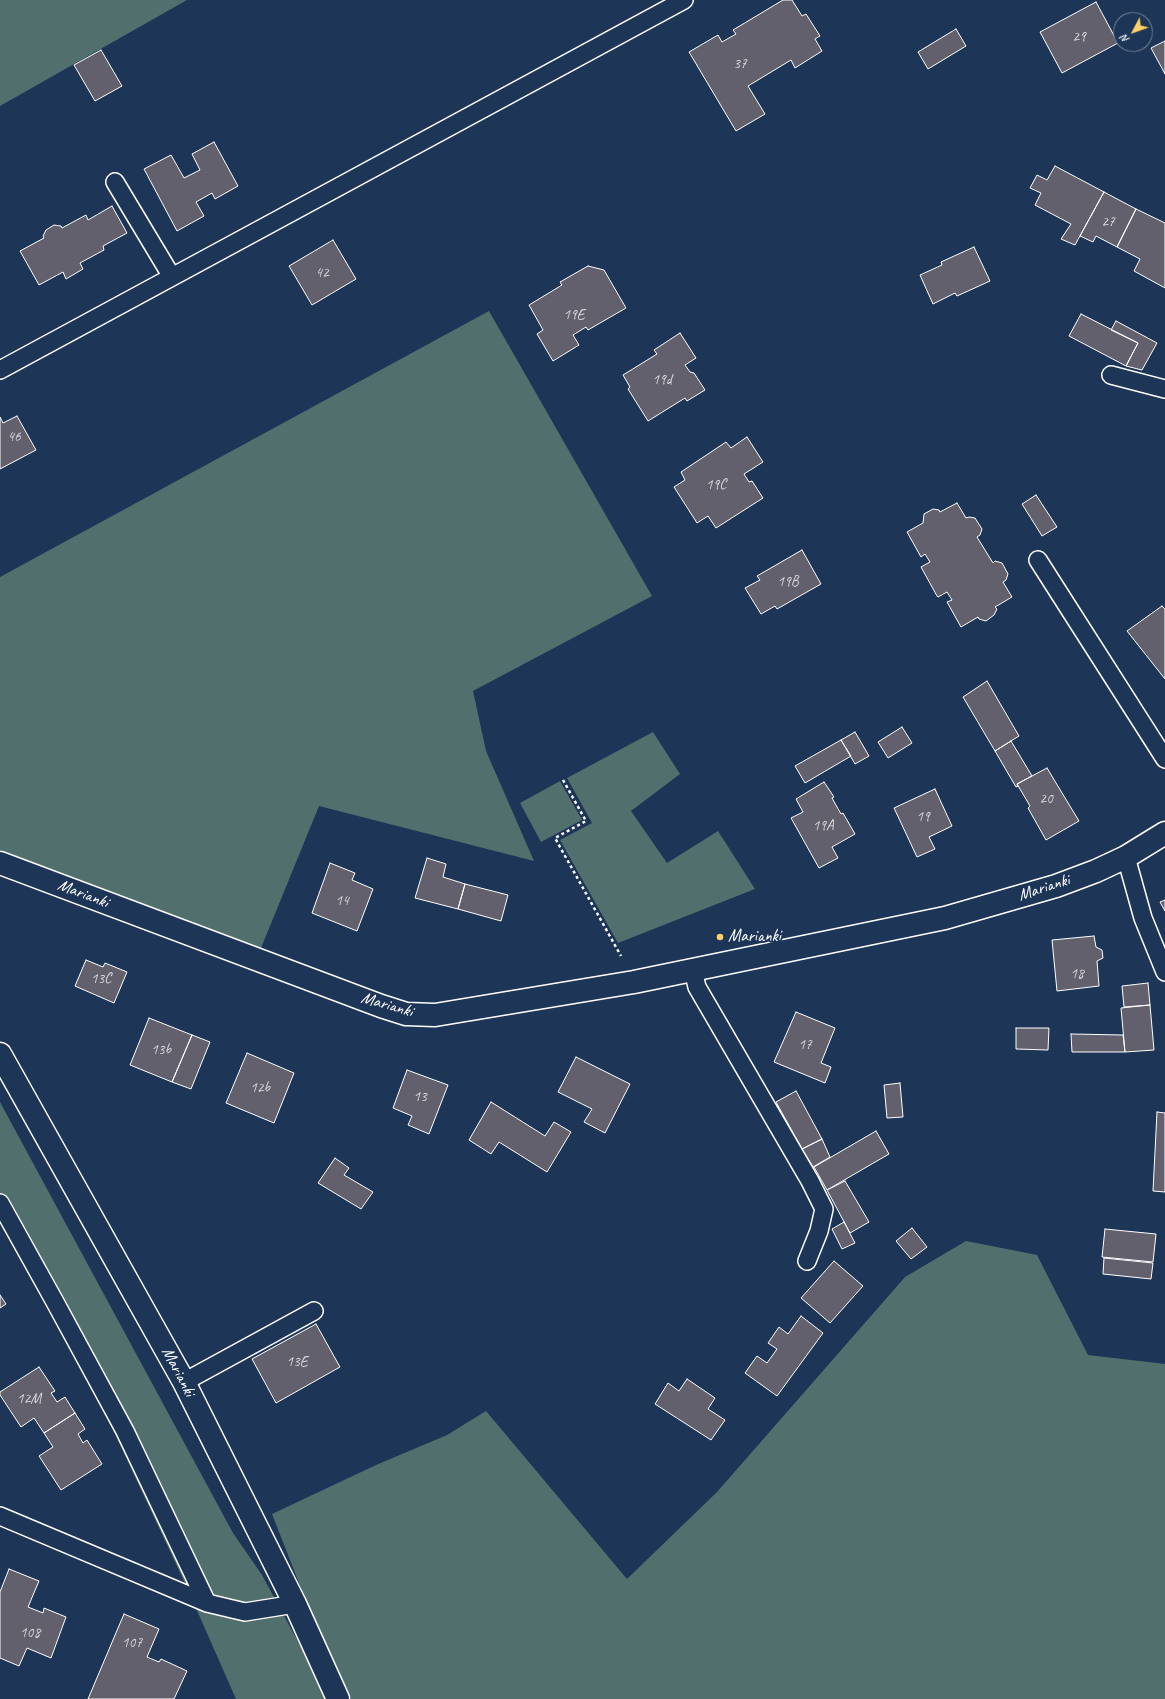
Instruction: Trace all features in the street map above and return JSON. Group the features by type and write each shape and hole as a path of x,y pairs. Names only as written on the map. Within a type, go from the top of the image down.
{"street":[{"name":"Marianki","path":"5,867 406,1014 435,1015 634,982 945,918 1056,886 1096,871 1126,857 1165,833"},
{"name":"Marianki","path":"0,1054 184,1382 295,1604 338,1699"}],"lane":[{"path":"0,370 684,0"},
{"path":"115,182 172,277"},
{"path":"1111,375 1165,388"},
{"path":"1038,560 1165,759"},
{"path":"1126,857 1142,918 1165,972"},
{"path":"693,970 697,987 810,1181 824,1209 819,1231 807,1261"},
{"path":"0,1203 125,1431 207,1603"},
{"path":"184,1382 314,1312"},
{"path":"0,1516 207,1603 245,1612 295,1604"}],"path":[{"path":"563,780 586,821 555,838 624,960"}],"green space":[{"path":"0,0 187,0 0,106"},
{"path":"489,311 652,596 473,691 486,751 534,861 319,806 259,953 0,850 0,577"},
{"path":"653,732 680,774 631,811 667,863 718,831 755,889 618,943 560,840 592,823 567,778"},
{"path":"560,781 582,820 541,842 520,803"},
{"path":"0,1102 233,1533 262,1575 308,1660 326,1699 236,1699 184,1581 98,1398 0,1223"},
{"path":"966,1241 1037,1255 1088,1355 1165,1364 1165,1699 351,1699 306,1601 272,1514 376,1465 447,1435 486,1411 627,1579 717,1492 905,1277"}],"building":[{"path":"783,0 792,0 802,16 806,14 820,36 815,39 822,51 795,68 791,60 748,86 765,114 736,131 689,52 718,35 722,42 736,34 733,30"},
{"path":"1096,2 1113,34 1113,46 1062,73 1040,32"},
{"path":"956,29 966,46 928,69 918,52"},
{"path":"1165,41 1165,74 1153,52 1153,47"},
{"path":"101,50 122,86 95,101 74,65"},
{"path":"214,142 238,186 215,199 212,193 196,202 204,216 177,231 144,169 171,155 184,178 200,170 192,154"},
{"path":"1055,166 1104,192 1075,245 1061,239 1071,224 1035,205 1041,193 1030,188 1037,175 1047,180"},
{"path":"1104,192 1136,209 1117,247 1096,236 1093,242 1080,236"},
{"path":"112,206 127,233 103,246 104,250 80,263 83,269 66,279 63,272 39,285 20,251 44,238 43,236 46,230 54,225 61,226 62,228 86,215 88,220"},
{"path":"1136,209 1165,223 1165,288 1134,271 1140,259 1117,247"},
{"path":"333,240 356,279 312,305 289,266"},
{"path":"974,247 990,281 957,296 955,293 933,304 920,275 942,265 941,262"},
{"path":"588,266 604,270 626,308 588,330 586,327 573,335 579,345 553,361 537,334 543,330 529,305 562,285 560,282"},
{"path":"1081,314 1138,343 1126,366 1069,336"},
{"path":"1116,321 1157,343 1142,370 1126,366 1138,343 1111,330"},
{"path":"680,333 696,358 685,365 690,372 694,373 705,390 687,401 685,398 648,421 628,389 630,387 623,375 657,354 654,350"},
{"path":"17,416 36,450 0,469 0,417 3,423"},
{"path":"747,437 763,462 744,474 749,482 752,481 763,498 716,528 708,516 697,523 674,487 685,480 681,472 726,442 731,448"},
{"path":"1036,495 1057,527 1042,536 1022,504"},
{"path":"957,503 966,518 975,518 982,529 980,535 977,537 993,563 995,561 1002,563 1008,574 1006,580 1003,582 1012,597 995,607 997,609 994,615 986,621 979,619 978,617 961,627 947,602 952,600 947,592 938,597 937,596 921,567 930,562 925,554 921,557 907,532 923,523 924,514 933,509 939,510 940,512"},
{"path":"802,550 821,584 777,609 775,606 761,614 745,588 760,580 757,576"},
{"path":"1162,606 1165,609 1165,679 1127,631"},
{"path":"987,681 1019,736 995,751 963,697"},
{"path":"902,727 912,743 888,758 878,742"},
{"path":"855,732 869,756 855,764 841,740"},
{"path":"841,740 851,756 805,783 795,766"},
{"path":"1011,741 1032,776 1017,784 1018,786 1016,787 995,751"},
{"path":"1047,768 1079,821 1046,840 1028,808 1030,806 1017,784"},
{"path":"824,782 834,797 832,798 841,814 843,813 855,834 832,847 838,858 819,868 791,818 803,812 796,799"},
{"path":"935,789 952,826 929,837 935,849 917,857 894,808"},
{"path":"427,858 446,864 443,877 465,884 458,909 415,898"},
{"path":"330,863 355,873 352,880 373,889 357,931 312,913"},
{"path":"465,884 508,895 501,921 458,909"},
{"path":"1165,900 1165,911 1160,902"},
{"path":"1094,936 1096,947 1102,950 1103,958 1097,961 1099,986 1057,991 1052,940"},
{"path":"86,960 103,967 105,963 127,972 114,1003 75,986"},
{"path":"1148,983 1150,1005 1124,1007 1122,986"},
{"path":"1150,1005 1154,1050 1125,1052 1121,1008"},
{"path":"796,1012 835,1028 821,1063 831,1067 825,1083 774,1062"},
{"path":"149,1018 192,1035 172,1082 130,1065"},
{"path":"1016,1028 1049,1028 1048,1050 1016,1049"},
{"path":"1071,1034 1123,1035 1125,1052 1072,1052"},
{"path":"192,1035 210,1042 191,1089 172,1082"},
{"path":"247,1053 294,1073 274,1123 226,1103"},
{"path":"576,1057 630,1084 605,1133 584,1122 592,1109 558,1092"},
{"path":"407,1070 448,1085 429,1134 408,1125 412,1116 393,1108"},
{"path":"900,1083 903,1117 887,1118 884,1085"},
{"path":"796,1091 822,1139 802,1149 776,1102"},
{"path":"491,1102 545,1136 554,1122 571,1132 547,1172 499,1142 491,1154 469,1140"},
{"path":"1157,1112 1165,1113 1165,1192 1153,1191"},
{"path":"876,1131 889,1154 827,1190 814,1167"},
{"path":"822,1139 830,1157 813,1167 802,1149"},
{"path":"335,1158 349,1168 344,1175 373,1192 361,1209 318,1183"},
{"path":"845,1181 869,1222 850,1233 827,1190"},
{"path":"844,1222 855,1243 842,1249 832,1229"},
{"path":"912,1228 927,1247 911,1259 896,1241"},
{"path":"1105,1229 1156,1234 1153,1262 1102,1257"},
{"path":"1104,1258 1153,1263 1151,1279 1103,1274"},
{"path":"834,1261 863,1286 830,1323 801,1298"},
{"path":"0,1295 6,1304 0,1308"},
{"path":"801,1316 823,1333 777,1396 745,1373 757,1356 767,1363 777,1349 768,1343 779,1327 788,1334"},
{"path":"316,1324 340,1367 276,1403 252,1359"},
{"path":"39,1367 55,1391 51,1393 57,1402 65,1397 75,1413 44,1433 34,1418 21,1427 0,1395 0,1392"},
{"path":"687,1379 715,1398 708,1409 725,1420 711,1440 655,1404 668,1383 679,1391"},
{"path":"75,1413 85,1429 78,1434 83,1443 87,1440 102,1464 61,1490 39,1456 53,1447 44,1433"},
{"path":"9,1569 39,1581 28,1607 43,1613 44,1608 66,1617 51,1658 27,1648 19,1666 0,1658 0,1592"},
{"path":"124,1614 159,1629 147,1657 159,1662 161,1659 187,1671 174,1699 88,1699"}],"place":[{"name":"Marianki","path":"720,937"}]}
